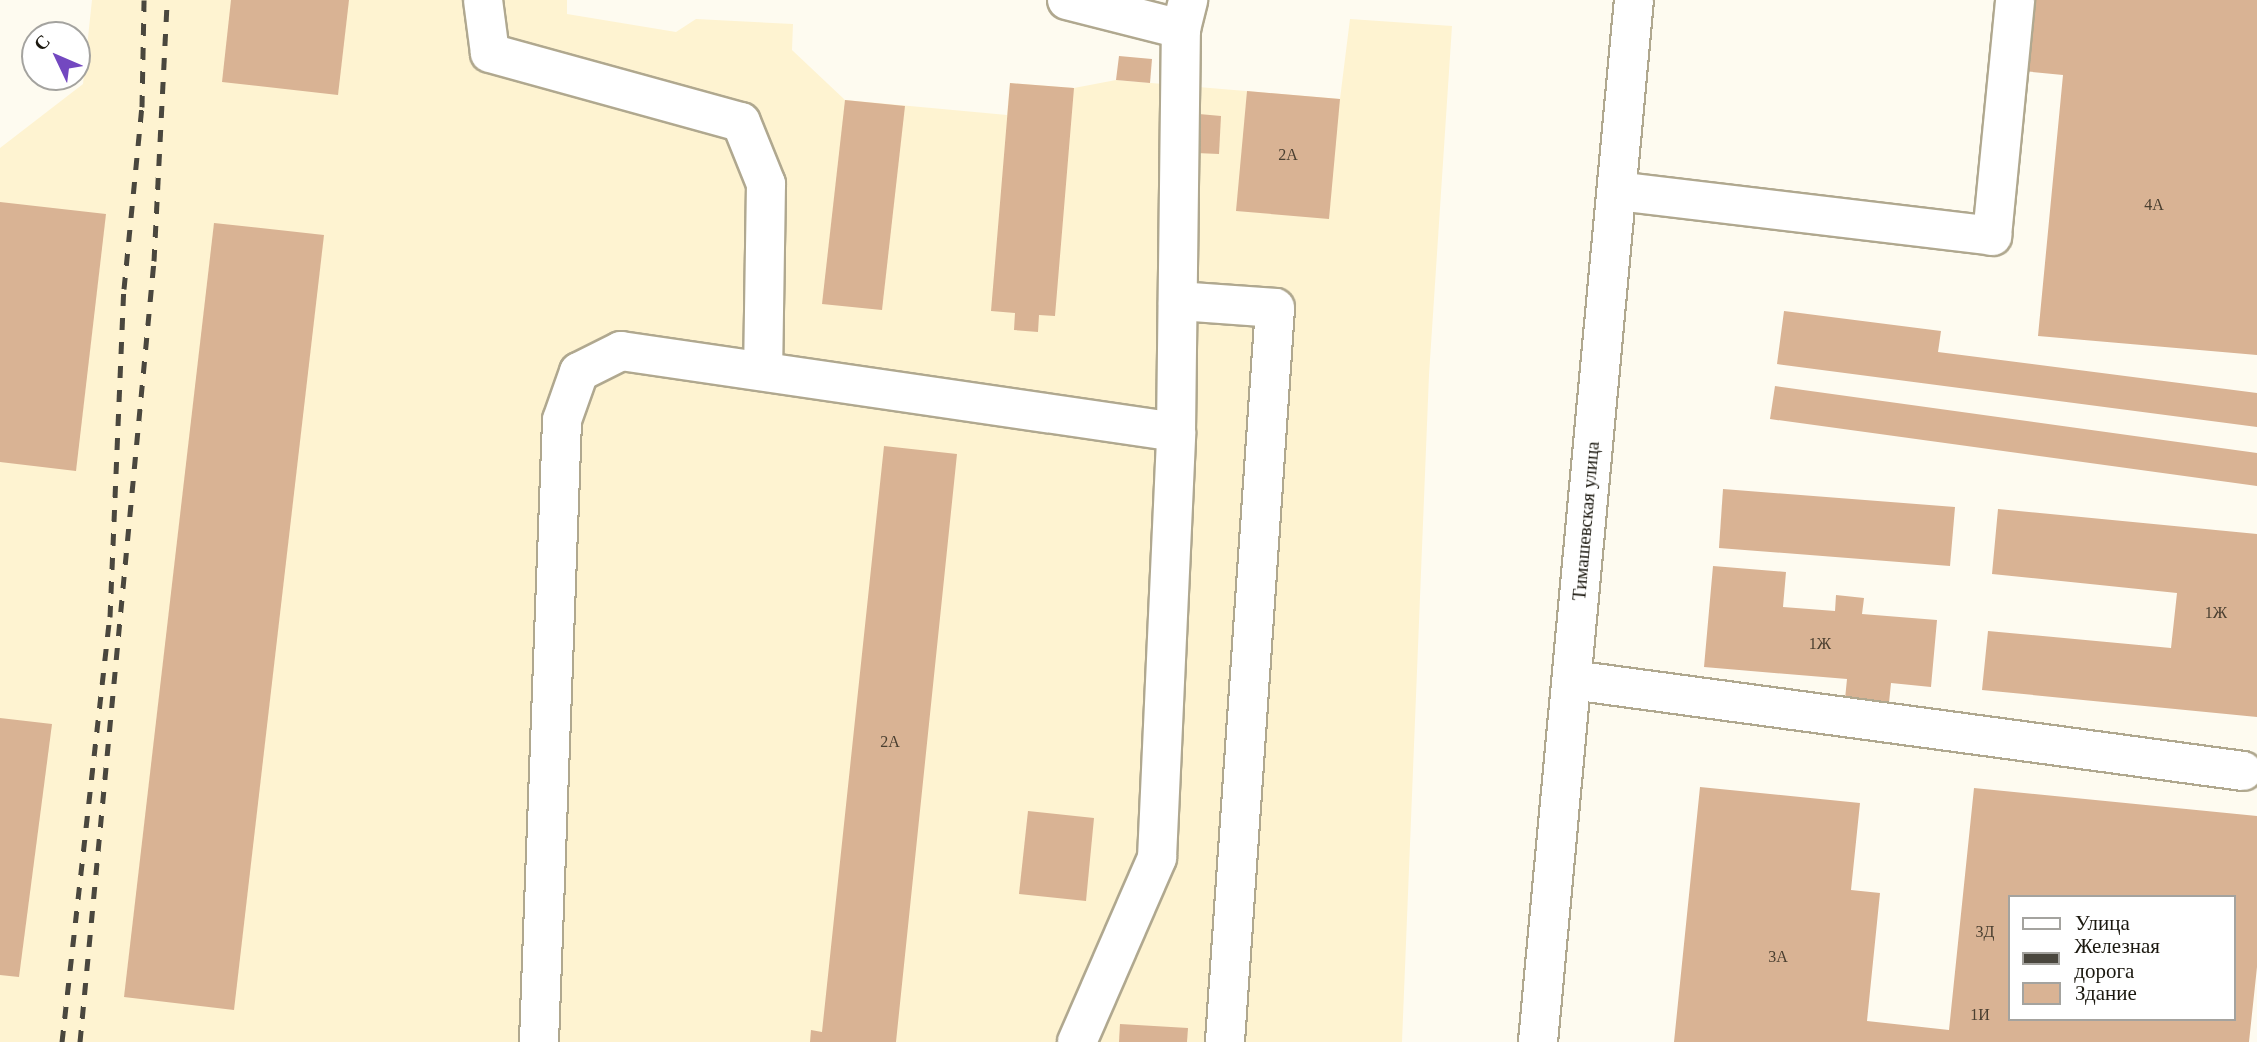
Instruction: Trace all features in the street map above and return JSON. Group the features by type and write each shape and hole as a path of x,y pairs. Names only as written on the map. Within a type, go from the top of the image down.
{"street":[{"path":"483,0 490,53 741,122 766,184 763,372"},
{"path":"1067,0 1184,15 1176,432 1157,858 1077,1042"},
{"name":"Тимашевская улица","path":"1538,1042 1634,0"},
{"path":"1617,191 1992,236 2015,0"},
{"path":"1178,301 1275,308 1225,1042"},
{"path":"539,1042 562,420 579,372 621,351 1176,432"},
{"path":"1572,680 2243,771"}],"shaded area":[{"path":"92,0 567,0 567,14 676,32 696,19 793,24 792,50 845,100 1007,115 1010,83 1074,88 1116,80 1340,99 1350,19 1452,26 1429,375 1402,1042 0,1042 0,148 74,91 91,91"}],"building":[{"path":"231,0 349,0 338,95 222,82"},
{"path":"2030,0 2257,0 2257,355 2038,336 2063,75 2023,71"},
{"path":"1119,56 1152,59 1150,83 1116,80"},
{"path":"1010,83 1074,88 1055,316 1039,315 1038,332 1014,330 1015,313 991,311"},
{"path":"1247,91 1340,99 1329,219 1236,211"},
{"path":"845,100 905,106 882,310 822,304"},
{"path":"1199,114 1221,116 1219,154 1196,153"},
{"path":"0,202 106,214 76,471 0,462"},
{"path":"214,223 324,235 234,1010 124,997"},
{"path":"1784,311 1941,331 1938,352 2257,393 2257,427 1777,364"},
{"path":"1775,386 2257,453 2257,486 1770,419"},
{"path":"884,446 957,454 896,1042 810,1042 811,1030 822,1032"},
{"path":"1723,489 1955,507 1950,566 1719,548"},
{"path":"1998,509 2257,534 2257,717 1982,690 1988,631 2171,648 2177,593 1992,574"},
{"path":"1713,566 1786,572 1783,607 1835,611 1836,595 1864,598 1862,614 1937,620 1931,687 1891,683 1888,713 1844,709 1847,679 1704,667"},
{"path":"0,718 52,724 19,977 0,975"},
{"path":"1700,787 1860,803 1851,890 1880,893 1867,1021 1949,1030 1974,788 2257,816 2257,967 2249,1042 1674,1042"},
{"path":"1028,811 1094,818 1086,901 1019,894"},
{"path":"1120,1024 1188,1028 1187,1042 1119,1042"}],"railway":[{"path":"62,1042 110,617 124,289 142,107 144,0"},
{"path":"80,1042 154,261 167,0"}]}
